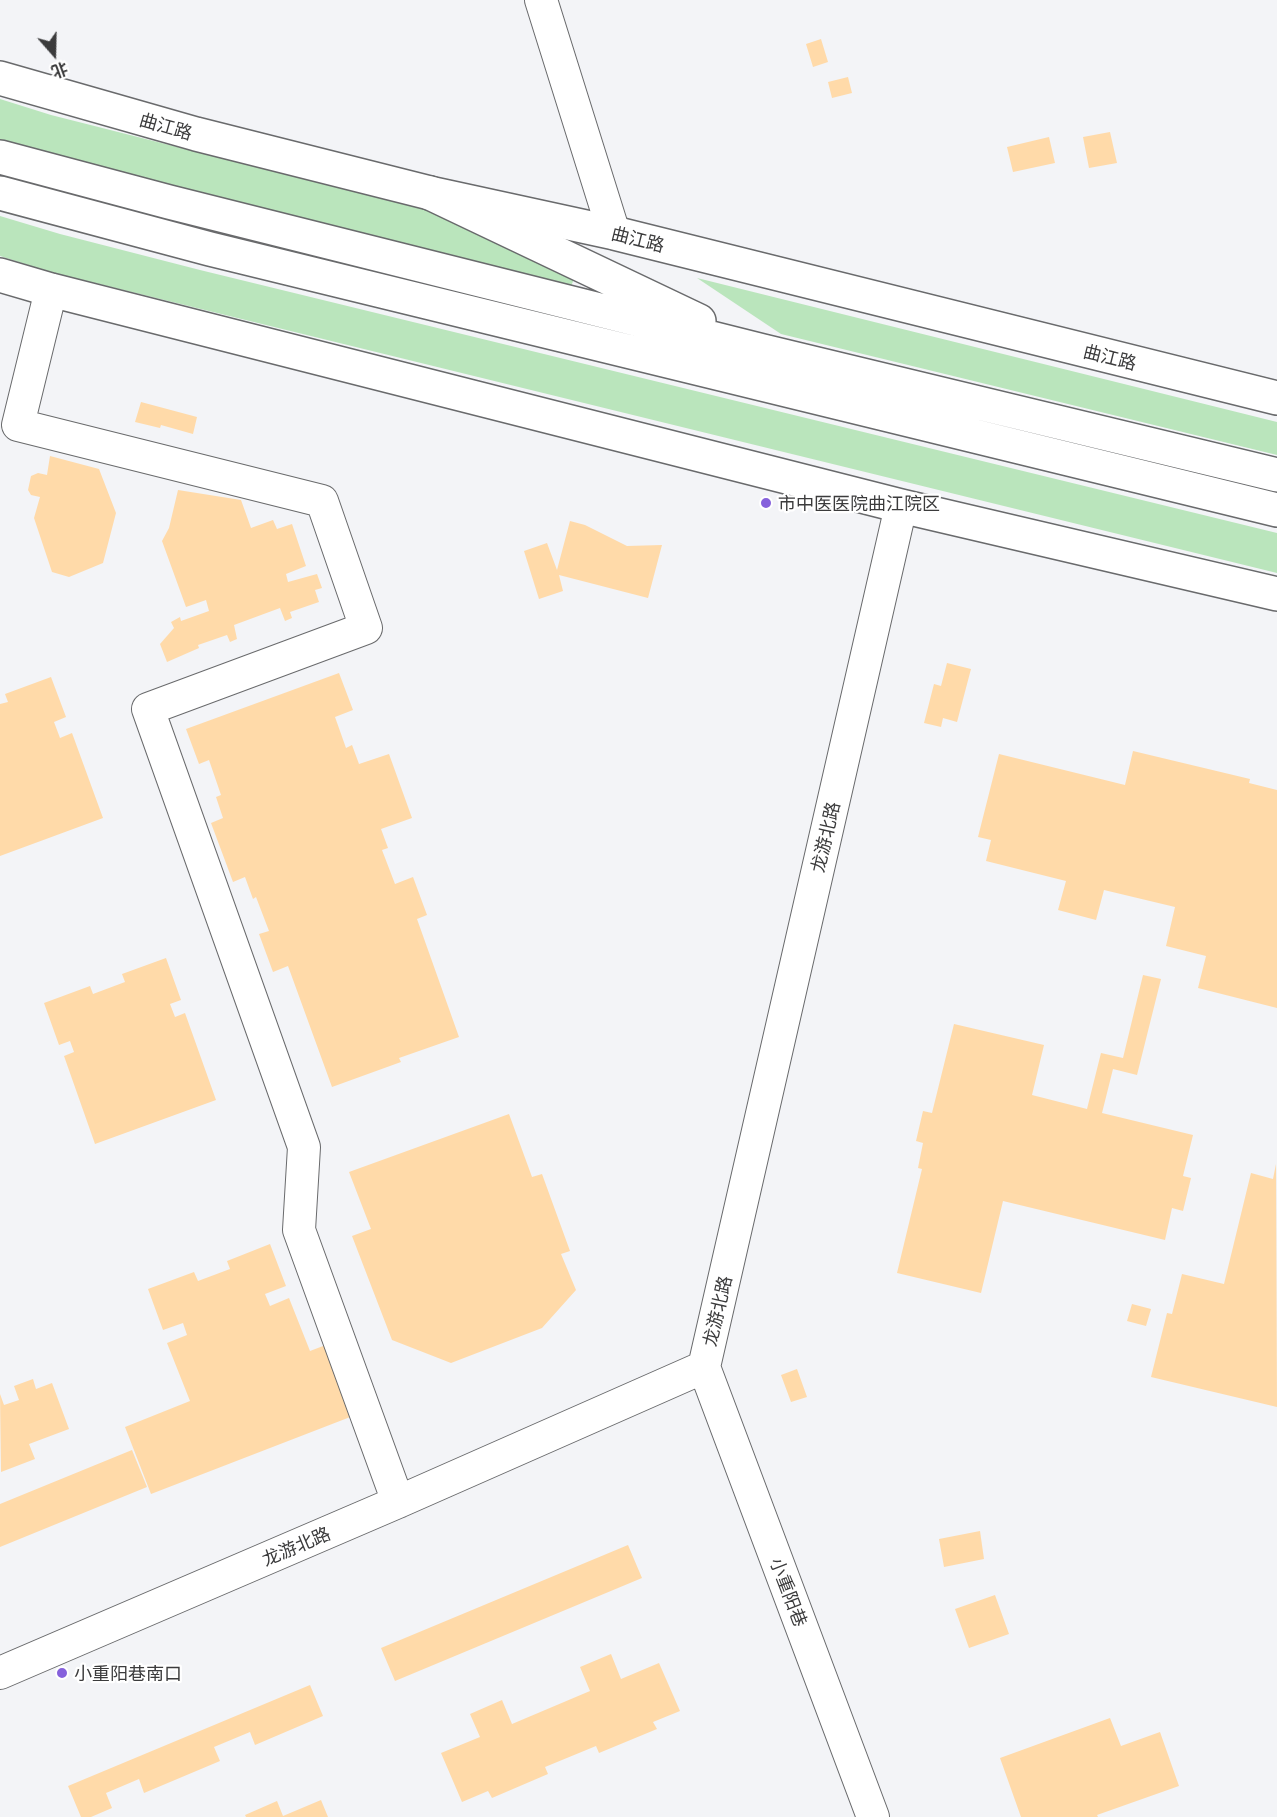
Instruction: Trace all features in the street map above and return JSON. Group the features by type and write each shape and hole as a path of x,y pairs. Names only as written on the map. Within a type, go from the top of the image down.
{"main road":[{"name":"曲江路","path":"0,78 196,134 430,193 614,233 1277,398"},
{"path":"0,157 763,351 1277,475"},
{"path":"430,193 763,351"},
{"path":"0,194 210,249 1277,510"},
{"path":"0,275 51,290 901,506 1277,594"}],"street":[{"path":"540,0 614,233"},
{"path":"51,290 18,426 322,501 366,628 148,709 304,1147 299,1230 398,1502"},
{"name":"龙游北路","path":"0,1673 398,1502 704,1367 901,506"},
{"name":"小重阳巷","path":"704,1367 873,1817"}],"green space":[{"path":"0,99 51,115 426,210 575,277 571,286 0,140"},
{"path":"0,216 200,270 1277,533 1277,573 50,272 0,256"},
{"path":"697,278 1277,422 1277,455 781,334"}],"building":[{"path":"821,39 828,62 813,67 806,44"},
{"path":"848,77 852,93 832,98 828,82"},
{"path":"1110,132 1117,163 1089,168 1083,137"},
{"path":"1049,137 1055,163 1013,172 1007,147"},
{"path":"141,402 197,417 193,434 161,425 160,428 135,422"},
{"path":"50,456 99,469 116,513 103,563 69,577 52,572 34,518 40,497 31,495 28,490 31,476 38,473 47,475"},
{"path":"178,490 241,500 251,528 273,520 277,529 292,524 306,566 286,574 288,582 317,574 322,588 315,590 319,602 290,612 292,618 285,621 280,608 234,625 237,639 230,642 227,635 198,645 199,648 167,662 160,644 174,628 171,622 180,617 181,621 209,611 206,600 186,607 162,541 169,528"},
{"path":"570,521 585,525 627,546 662,545 648,598 559,575 563,591 539,599 524,551 547,543 557,570"},
{"path":"947,663 971,669 957,722 943,718 941,727 924,723 934,684 941,686"},
{"path":"339,673 353,710 335,717 346,748 352,745 359,764 389,754 412,818 381,829 388,848 382,850 395,884 413,877 427,915 417,919 459,1037 399,1058 401,1062 332,1087 288,966 273,972 259,934 269,931 256,897 253,899 245,877 233,882 211,823 223,818 216,797 221,795 209,760 199,764 186,729"},
{"path":"51,677 66,717 54,722 60,738 72,733 103,818 0,856 0,704 8,702 5,694"},
{"path":"1133,751 1250,779 1249,783 1277,790 1277,1008 1198,988 1206,956 1166,946 1175,907 1104,890 1096,920 1058,910 1066,881 986,861 991,840 978,837 999,754 1125,785"},
{"path":"166,958 181,1000 170,1004 175,1017 185,1013 216,1100 95,1144 64,1056 74,1052 70,1041 59,1045 44,1003 90,986 93,994 125,982 122,974"},
{"path":"1143,975 1161,979 1137,1075 1113,1069 1102,1113 1193,1135 1183,1176 1191,1178 1183,1211 1172,1208 1165,1240 1003,1201 981,1293 897,1273 922,1169 918,1168 923,1143 916,1141 923,1111 932,1113 954,1024 1044,1045 1032,1095 1087,1109 1101,1053 1123,1058"},
{"path":"509,1114 532,1177 542,1174 570,1251 561,1254 576,1290 542,1328 451,1363 392,1340 352,1236 371,1229 349,1172"},
{"path":"1276,1164 1277,1407 1151,1377 1167,1313 1172,1314 1182,1274 1224,1284 1251,1173 1273,1179"},
{"path":"270,1244 286,1286 265,1294 270,1306 289,1298 310,1351 331,1343 358,1414 151,1494 125,1427 190,1401 167,1343 187,1335 183,1323 163,1330 148,1289 194,1272 198,1281 230,1269 227,1261"},
{"path":"1132,1304 1151,1309 1146,1326 1127,1321"},
{"path":"797,1369 807,1397 791,1402 781,1375"},
{"path":"33,1379 36,1389 52,1383 69,1429 29,1444 35,1459 1,1472 0,1394 4,1405 19,1400 14,1386"},
{"path":"132,1450 147,1487 0,1547 0,1504"},
{"path":"980,1531 984,1559 944,1567 939,1539"},
{"path":"628,1545 642,1578 395,1681 381,1648"},
{"path":"995,1595 1009,1634 969,1648 955,1609"},
{"path":"611,1654 621,1679 659,1663 680,1711 653,1722 657,1729 599,1753 596,1746 545,1767 548,1774 492,1798 488,1791 462,1802 441,1753 480,1737 470,1714 502,1700 512,1724 590,1691 580,1667"},
{"path":"310,1685 323,1716 255,1745 250,1732 214,1747 220,1761 144,1793 139,1779 106,1793 112,1808 91,1817 81,1817 68,1786"},
{"path":"1110,1718 1121,1746 1160,1732 1179,1786 1097,1815 1098,1817 1021,1817 1000,1758"},
{"path":"321,1800 328,1817 246,1817 245,1815 277,1801 283,1816"}],"place":[{"name":"市中医医院曲江院区","path":"766,503"},
{"name":"小重阳巷南口","path":"62,1673"}]}
